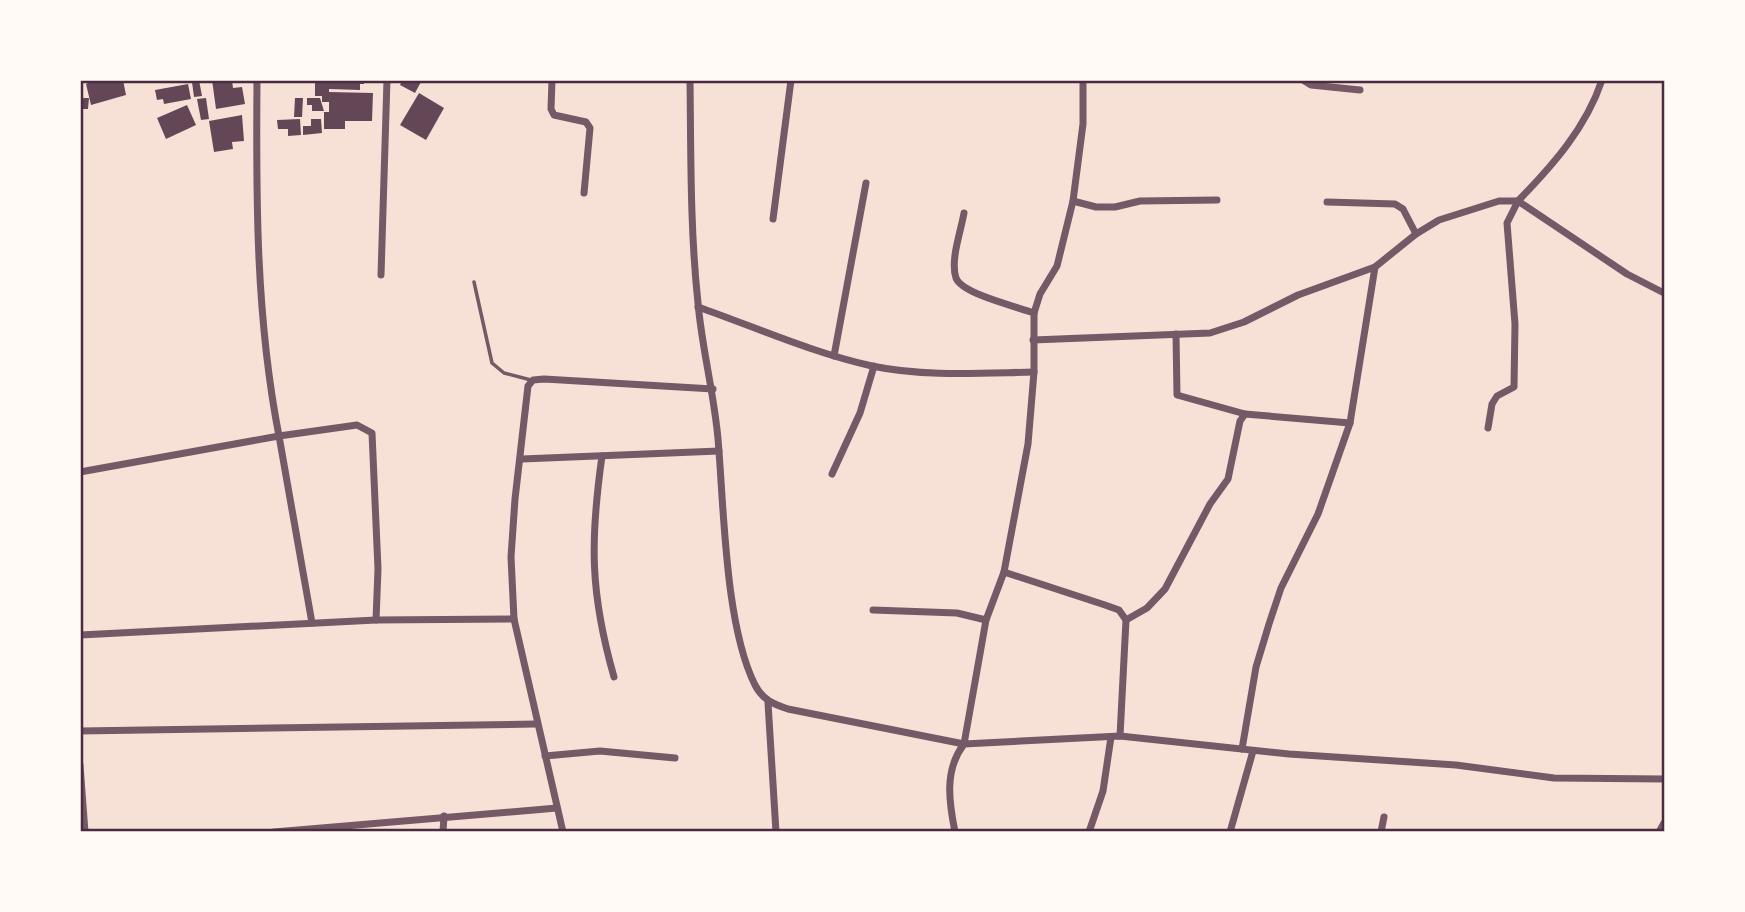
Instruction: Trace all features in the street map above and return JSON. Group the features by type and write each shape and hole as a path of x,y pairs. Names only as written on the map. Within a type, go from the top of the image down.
{"street":[{"path":"257,80 259,306 266,369 312,623"},
{"path":"381,275 387,80"},
{"path":"552,80 551,109 554,115 586,122 590,128 584,193"},
{"path":"690,80 694,260 698,307 713,389 734,603 751,674 768,703 776,831"},
{"path":"773,219 792,80"},
{"path":"956,831 950,808 951,769 955,756 964,744 986,620 1004,572 1028,444 1034,372 1034,313 1040,294 1057,266 1073,201 1083,124 1083,80"},
{"path":"1303,80 1311,85 1360,90"},
{"path":"1488,428 1492,404 1497,396 1514,387 1515,324 1507,223 1518,201 1573,138 1586,119 1602,80"},
{"path":"834,356 866,183"},
{"path":"1073,201 1096,207 1115,207 1140,201 1217,200"},
{"path":"1034,340 1210,333 1244,322 1298,295 1375,267 1416,234 1439,220 1499,201 1518,201 1627,274 1664,293"},
{"path":"1327,202 1395,204 1403,209 1416,234"},
{"path":"964,213 956,253 956,278 965,289 1034,313"},
{"path":"1242,750 1256,667 1269,624 1281,588 1318,514 1350,423 1375,267"},
{"path":"698,307 834,356 874,366 957,374 1034,372"},
{"path":"1176,334 1174,390 1177,395 1245,414 1350,423"},
{"path":"832,474 860,413 874,366"},
{"path":"564,831 536,724 514,619 511,557 514,499 522,459 528,386 533,380 713,389"},
{"path":"1126,620 1147,608 1165,589 1210,504 1228,479 1240,421 1245,414"},
{"path":"80,472 279,436 357,425 372,433 378,569 376,620"},
{"path":"522,459 719,451"},
{"path":"602,456 592,553 599,624 614,677"},
{"path":"1004,572 1119,610 1126,620 1120,736"},
{"path":"873,610 957,613 986,620"},
{"path":"80,635 376,620 514,619"},
{"path":"768,703 964,744 1120,736 1253,751 1455,765 1554,778 1664,779"},
{"path":"80,731 536,724"},
{"path":"1089,831 1103,791 1111,737"},
{"path":"545,757 600,751 675,758"},
{"path":"1230,831 1253,751"},
{"path":"80,765 85,831"},
{"path":"274,831 337,829 444,816 557,808"},
{"path":"443,831 444,816"},
{"path":"1381,831 1384,817"},
{"path":"1659,831 1664,823"}],"lane":[{"path":"474,282 492,363 504,373 533,380"}],"building":[{"path":"95,80 123,80 126,95 91,105 86,84"},
{"path":"199,80 202,96 194,97 192,82"},
{"path":"212,80 232,80 233,88 242,87 245,104 216,109"},
{"path":"315,80 364,80 364,84 360,84 360,90 329,89 329,92 373,93 372,121 345,121 345,129 324,129 324,112 329,112 329,102 322,102 322,96 315,96"},
{"path":"402,80 422,80 415,93 400,85"},
{"path":"188,84 191,99 164,104 163,99 157,100 155,90"},
{"path":"419,93 444,108 426,140 400,125"},
{"path":"80,98 89,98 88,109 80,109"},
{"path":"206,98 209,119 201,120 197,99"},
{"path":"295,98 303,98 302,117 294,117"},
{"path":"307,98 320,98 324,111 312,111 312,105 307,105"},
{"path":"187,105 196,125 166,139 157,118"},
{"path":"242,115 244,141 232,142 233,149 214,152 209,121"},
{"path":"300,119 301,135 288,136 288,129 278,129 277,120"},
{"path":"311,119 321,119 322,133 303,135 303,126 311,126"}]}
